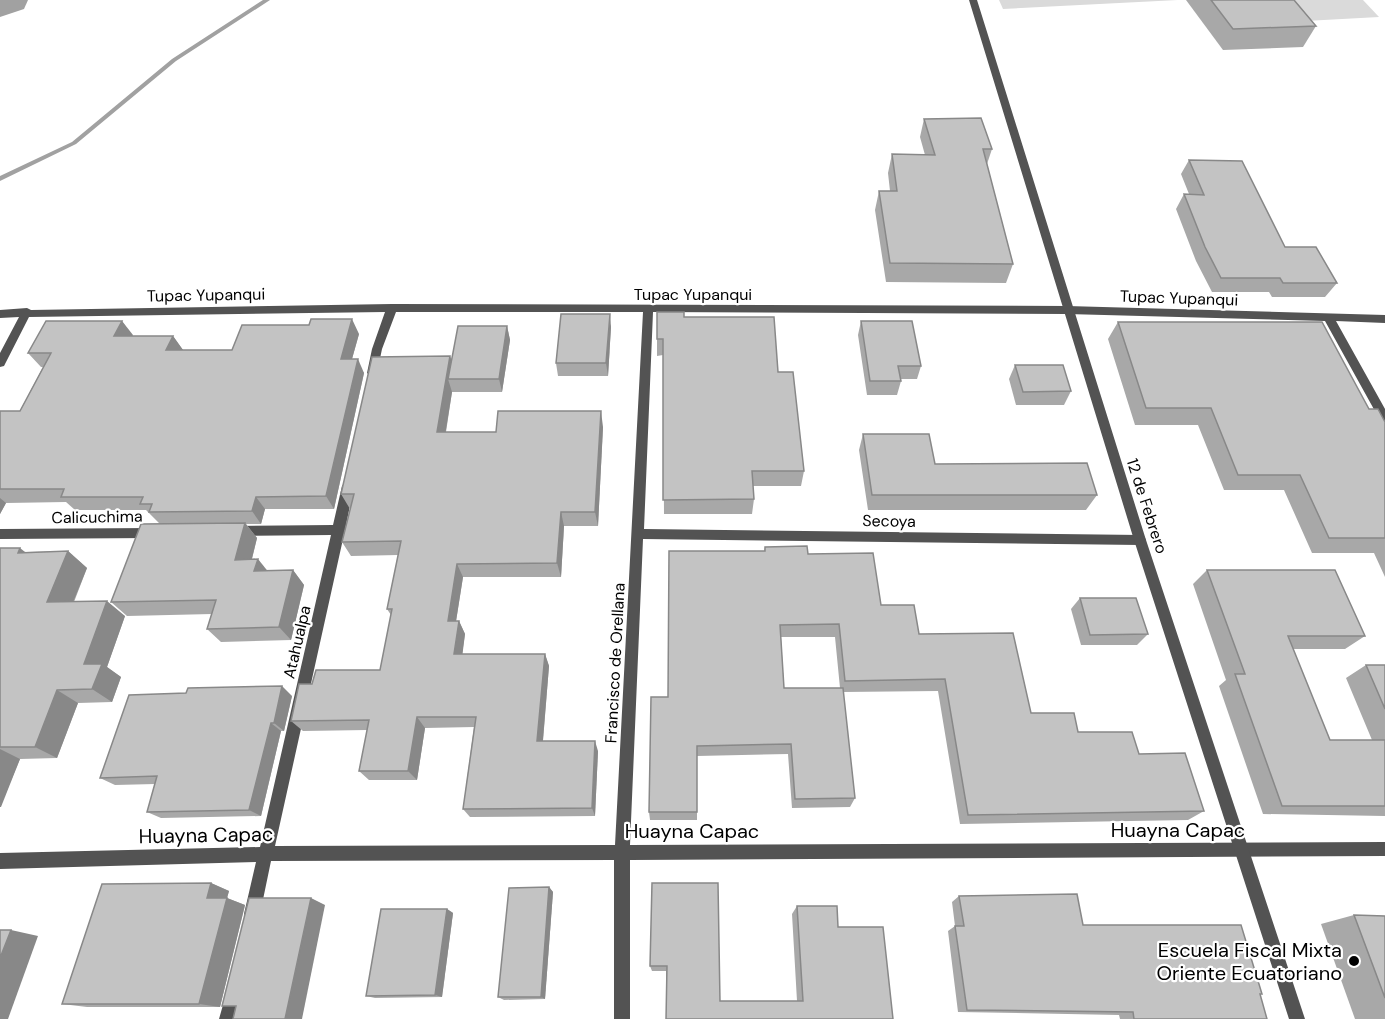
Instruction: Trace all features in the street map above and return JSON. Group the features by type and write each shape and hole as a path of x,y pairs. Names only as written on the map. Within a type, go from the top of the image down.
{"street":[{"name":"12 de Febrero","path":"973,0 1140,540 1297,1019"},
{"name":"Tupac Yupanqui","path":"0,314 392,308 1067,310 1385,320"},
{"path":"370,383 377,349 392,308"},
{"name":"Francisco de Orellana","path":"622,1019 622,852 648,309"},
{"path":"0,363 27,312"},
{"path":"1328,317 1385,419"},
{"name":"Atahualpa","path":"248,931 351,474"},
{"path":"222,532 339,530"},
{"name":"Calicuchima","path":"0,534 164,532"},
{"name":"Secoya","path":"638,534 1140,540"},
{"name":"Huayna Capac","path":"0,861 267,854 1385,849"},
{"path":"227,1019 238,975"}],"shaded area":[{"path":"0,0 28,0 24,9 0,17"},
{"path":"999,0 1178,0 1003,9"},
{"path":"1267,0 1363,0 1379,17 1287,22"}],"building":[{"path":"1211,0 1294,0 1316,26 1233,29"},
{"path":"981,118 992,149 983,149 1013,264 890,263 879,191 897,191 892,154 935,155 924,119"},
{"path":"1189,160 1242,161 1285,247 1316,247 1337,283 1283,283 1280,278 1221,278 1205,247 1184,194 1204,195"},
{"path":"657,312 684,312 684,317 774,317 778,372 793,372 804,471 752,471 754,499 663,500 663,339 657,339"},
{"path":"561,314 610,314 606,363 556,363"},
{"path":"311,319 352,319 341,359 358,359 326,496 256,497 252,511 149,512 152,504 140,504 143,497 61,497 64,489 0,489 0,411 20,411 51,353 28,353 46,321 122,321 114,336 173,336 166,350 232,350 242,325 309,325"},
{"path":"861,321 912,321 921,366 898,366 901,381 870,381"},
{"path":"1118,322 1322,322 1369,409 1378,409 1385,422 1385,538 1329,538 1300,475 1238,475 1211,408 1146,408"},
{"path":"458,326 507,326 499,379 448,379"},
{"path":"450,356 437,432 496,432 498,411 601,411 595,512 561,512 557,563 457,564 448,621 459,621 454,654 545,654 537,741 595,741 592,808 463,809 476,717 417,717 408,771 359,771 369,720 291,721 299,684 312,684 316,670 380,670 392,609 387,609 401,541 342,542 354,494 341,494 372,357"},
{"path":"1015,365 1063,365 1071,391 1023,392"},
{"path":"863,434 929,434 935,464 1087,463 1097,495 872,495"},
{"path":"245,523 235,560 258,559 254,571 293,570 279,627 207,629 216,600 111,602 141,524"},
{"path":"807,546 808,554 873,553 881,605 914,605 919,634 1013,633 1031,713 1074,713 1078,732 1132,732 1139,754 1185,753 1204,811 968,815 945,679 845,681 839,624 780,625 784,688 843,688 855,798 795,799 791,744 697,746 697,812 649,812 651,697 668,697 669,551 765,551 765,547"},
{"path":"0,548 20,548 18,553 68,551 47,602 107,601 84,664 102,664 92,689 57,690 35,747 0,747"},
{"path":"1207,570 1335,570 1365,636 1288,636 1330,740 1385,740 1385,806 1282,806 1235,674 1245,674"},
{"path":"1080,598 1136,598 1148,634 1090,635"},
{"path":"1366,665 1385,665 1385,709"},
{"path":"282,686 249,810 147,812 157,776 100,778 129,695 186,693 188,688"},
{"path":"211,883 207,898 227,898 199,1004 62,1004 102,884"},
{"path":"652,883 718,883 720,1001 803,1001 797,906 837,906 838,927 883,927 893,1019 666,1019 667,966 650,966"},
{"path":"549,887 541,997 498,997 509,888"},
{"path":"1077,894 1083,925 1241,925 1262,994 1260,994 1267,1019 1134,1019 1133,1012 967,1010 955,926 964,926 959,896"},
{"path":"249,898 311,898 285,1019 233,1019 236,1006 222,1006"},
{"path":"381,909 447,909 435,995 366,996"},
{"path":"1354,915 1385,916 1385,998"},
{"path":"0,930 11,930 0,958"}],"waterway":[{"path":"0,179 74,143 174,60 267,0"}],"place":[{"name":"Escuela Fiscal Mixta Oriente Ecuatoriano","path":"1354,961"}]}
